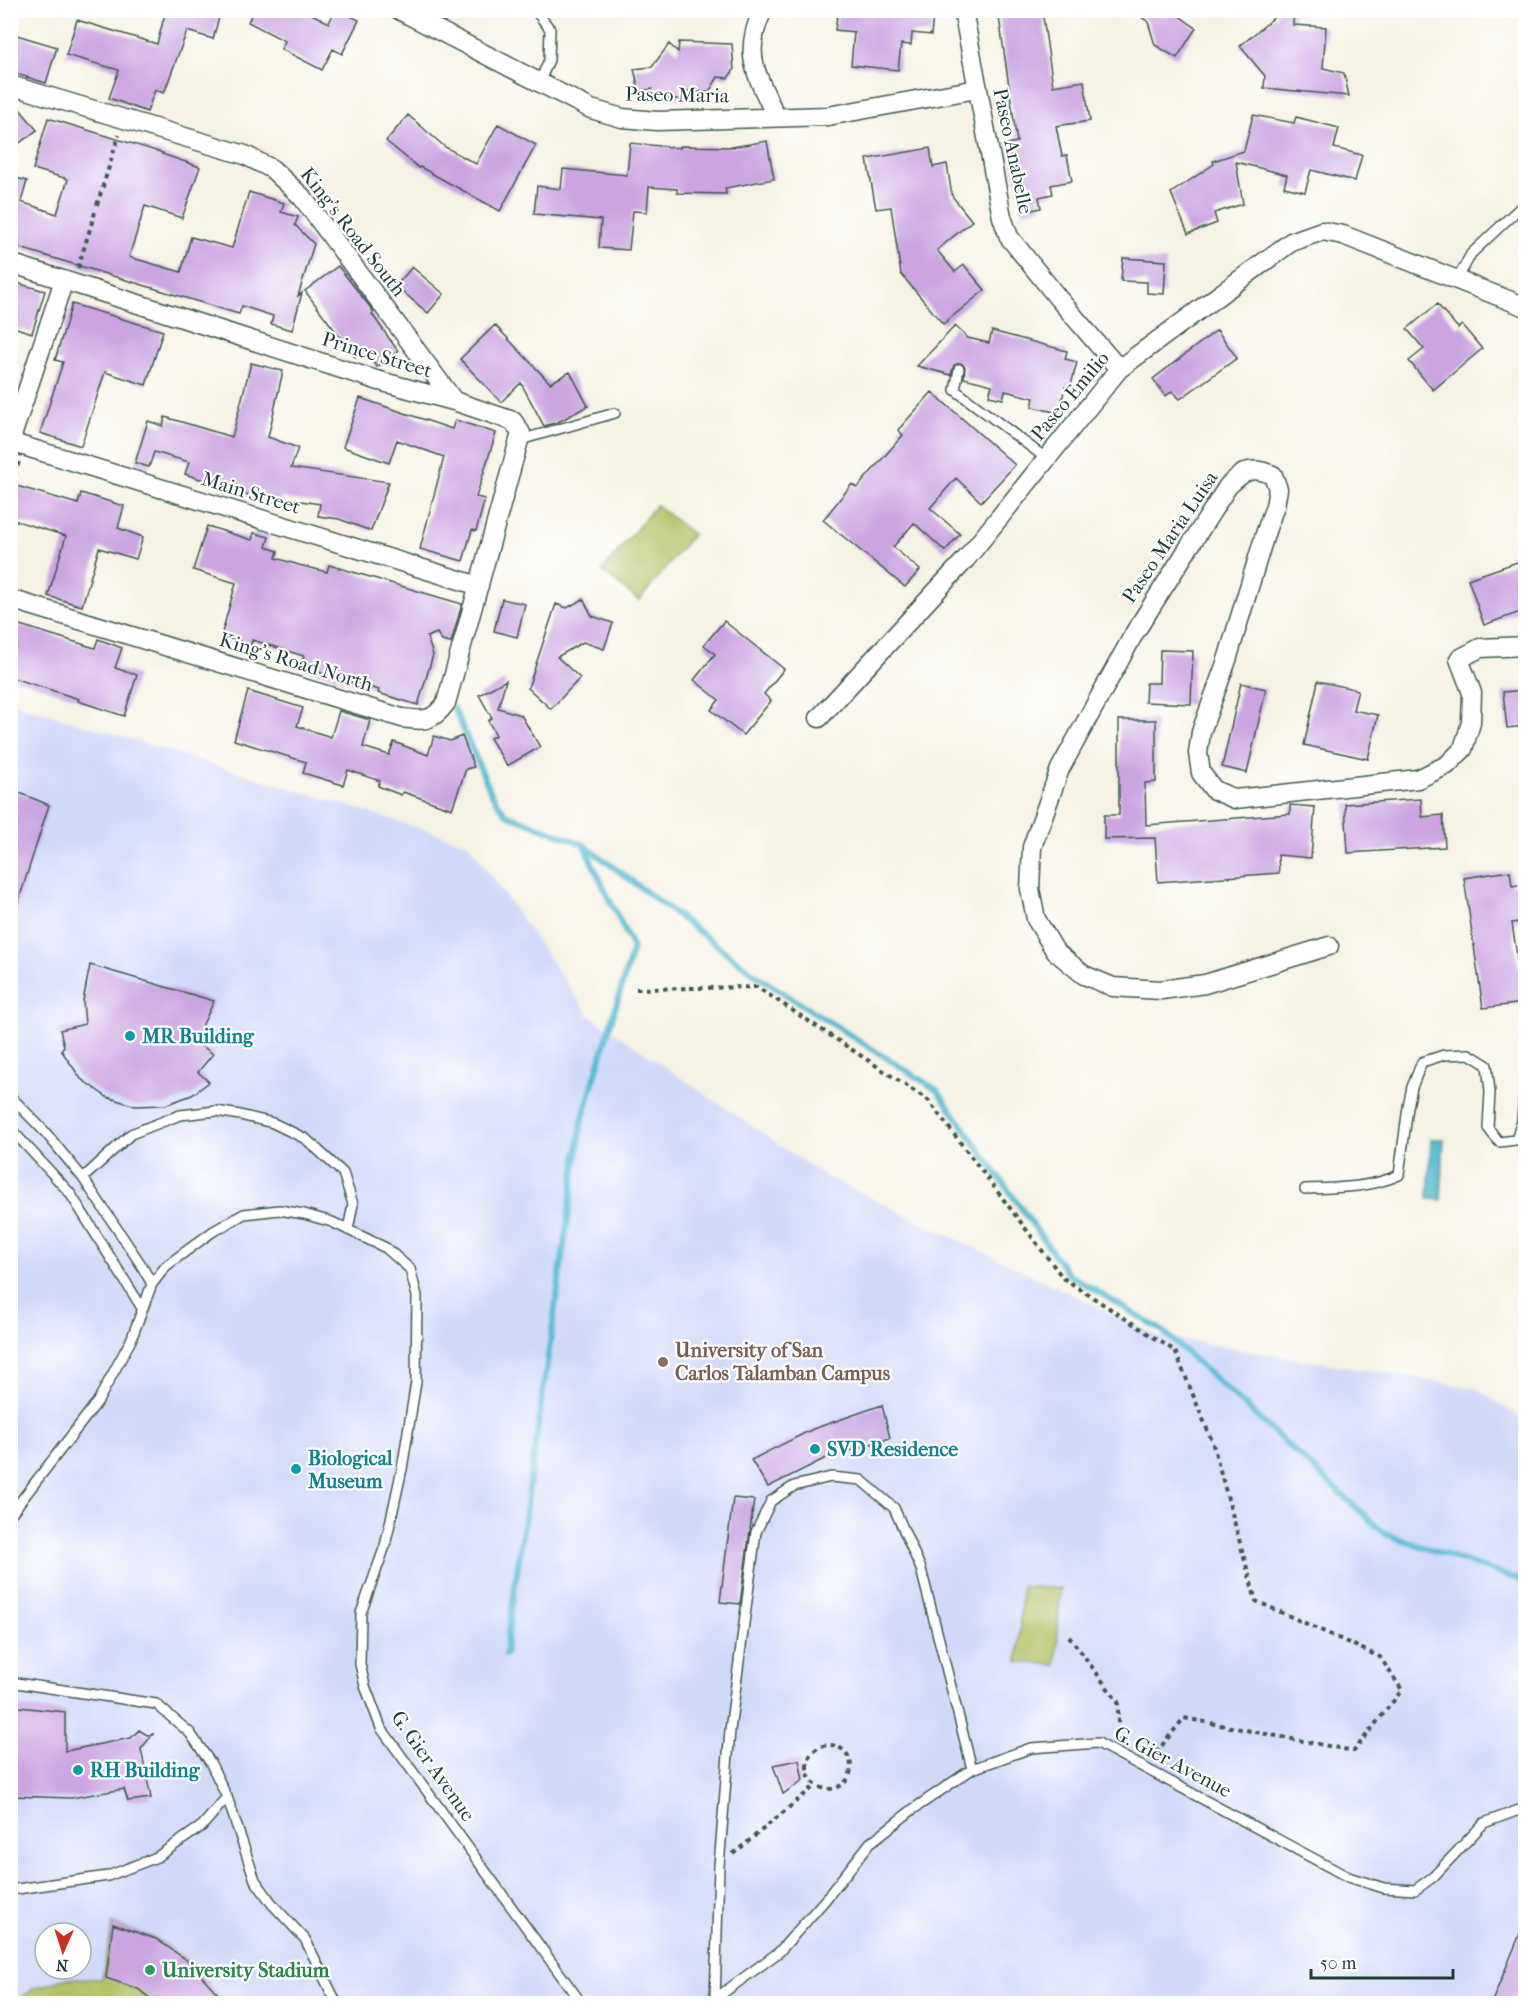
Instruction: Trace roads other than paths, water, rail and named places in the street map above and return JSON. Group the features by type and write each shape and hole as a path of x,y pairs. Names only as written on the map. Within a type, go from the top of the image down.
{"street":[{"name":"Paseo Maria","path":"399,10 591,109 622,118 657,121 828,116 977,89"},
{"path":"763,10 755,30 751,50 755,71 776,117"},
{"name":"Paseo Anabelle","path":"963,10 1002,217 1009,237 1119,369"},
{"name":"King's Road South","path":"10,85 245,154 272,169 302,197 453,401"},
{"name":"Paseo Emilio","path":"819,718 966,559 1119,369 1291,242 1322,231 1343,235 1526,307"},
{"name":"Prince Street","path":"10,263 376,380 453,401 513,421 521,433 520,440"},
{"path":"15,443 69,282"},
{"path":"479,586 520,440"},
{"name":"Main Street","path":"15,443 479,586"},
{"name":"Paseo Maria Luisa","path":"1329,946 1205,984 1161,990 1113,987 1084,975 1055,951 1036,919 1030,889 1032,847 1060,769 1135,632 1228,486 1241,474 1257,469 1273,475 1278,489 1275,506 1227,660 1201,732 1198,753 1201,773 1214,790 1235,799 1418,779 1447,765 1462,749 1472,723 1472,693 1459,659 1480,648 1526,646"},
{"name":"King's Road North","path":"10,599 402,718 424,721 437,715 446,703 479,586"}],"lane":[{"path":"423,22 438,10"},
{"path":"535,10 550,29 549,60 539,83"},
{"path":"1457,280 1471,254 1526,202"},
{"path":"959,369 955,390 1047,459"},
{"path":"520,440 615,413"},
{"path":"1305,1189 1352,1187 1386,1181 1399,1175 1412,1087 1422,1062 1444,1055 1469,1054 1487,1065 1490,1092 1488,1128 1499,1142 1516,1140 1522,1121 1526,1068"},
{"path":"10,1096 45,1132 83,1178 152,1284"},
{"path":"83,1178 131,1134 180,1115 216,1111 240,1115 273,1123 306,1139 343,1173 353,1204 348,1230"},
{"path":"10,1128 70,1193 142,1308"},
{"name":"G. Gier Avenue","path":"10,1515 98,1401 131,1340 152,1284 166,1266 212,1232 244,1214 279,1210 332,1222 386,1248 410,1269 417,1296 416,1382 404,1458 385,1546 361,1613 360,1664 365,1686 381,1728 582,2004"},
{"path":"711,2001 730,1730 756,1532 771,1501 794,1486 831,1477 861,1480 894,1508 921,1569 972,1769"},
{"path":"10,1682 156,1704 190,1733 210,1762 226,1797 255,1880 273,1905 305,1940 337,2004"},
{"name":"G. Gier Avenue","path":"711,2001 779,1952 870,1843 912,1810 972,1769 1031,1748 1098,1743 1348,1877 1384,1888 1415,1890 1433,1876 1484,1823 1519,1810 1526,1810"},
{"path":"10,1890 108,1876 157,1857 202,1826 226,1797"}],"water":[{"path":"1431,1139 1444,1139 1441,1200 1428,1199"}],"waterway":[{"path":"454,708 492,795 506,814 583,844 760,978 937,1090 1068,1274 1163,1331 1385,1534 1526,1582"},
{"path":"505,1655 582,1121 633,948 584,846"}],"place":[{"name":"MR Building","path":"130,1036"},
{"name":"University of San Carlos Talamban Campus","path":"663,1362"},
{"name":"SVD Residence","path":"815,1449"},
{"name":"Biological Museum","path":"296,1469"},
{"name":"RH Building","path":"78,1770"},
{"name":"University Stadium","path":"150,1970"}]}
